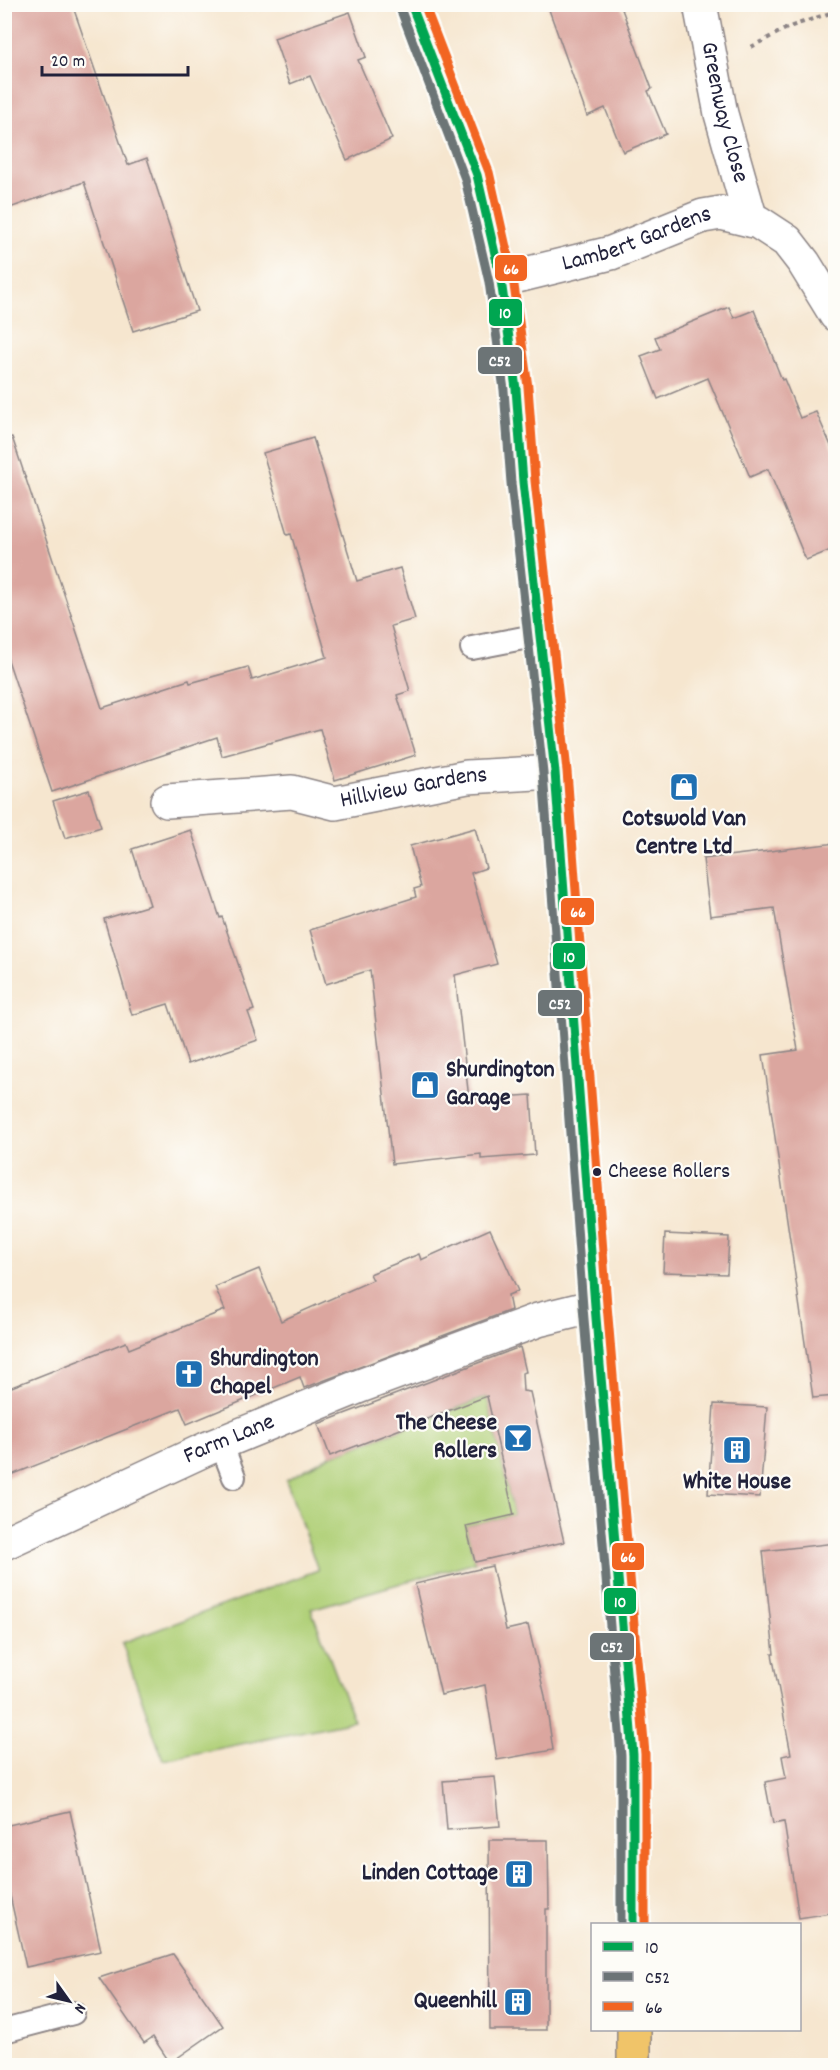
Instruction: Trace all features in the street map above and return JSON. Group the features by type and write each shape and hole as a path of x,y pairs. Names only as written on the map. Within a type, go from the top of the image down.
{"main road":[{"path":"411,4 477,175 501,280 516,388 523,482 555,772 595,1306 633,1755 633,1923"},
{"path":"634,2031 634,2066"}],"street":[{"name":"Greenway Close","path":"700,4 721,114 751,220"},
{"name":"Lambert Gardens","path":"501,280 611,253 703,216 721,213 751,220 787,241 804,263 836,315"},
{"name":"Hillview Gardens","path":"167,801 292,792 335,802 467,777 555,772"},
{"name":"Farm Lane","path":"4,1543 221,1443 360,1386 538,1320 595,1306"}],"lane":[{"path":"472,648 539,635"},
{"path":"221,1443 234,1477"},
{"path":"4,2031 73,2013"}],"path":[{"path":"744,51 789,27 836,11"}],"green space":[{"path":"487,1397 514,1515 466,1526 475,1562 311,1609 354,1721 163,1760 122,1643 318,1570 286,1480 330,1456"}],"building":[{"path":"4,4 72,4 128,165 147,158 197,311 133,331 84,182 4,210"},
{"path":"547,4 620,4 652,89 648,91 666,134 623,152 605,108 587,116"},
{"path":"350,12 366,57 358,60 392,139 347,160 310,76 290,84 274,38"},
{"path":"729,307 734,318 754,310 800,418 816,412 836,457 836,548 806,560 768,469 750,477 708,378 658,399 641,356 660,349 655,337"},
{"path":"12,437 102,708 189,680 190,683 248,667 252,680 327,657 291,534 287,535 263,453 313,438 357,581 400,568 415,619 391,626 410,691 397,695 416,755 335,780 320,729 222,756 217,737 52,792 4,648 4,438"},
{"path":"89,790 101,827 65,838 53,801"},
{"path":"475,828 486,868 471,873 497,964 455,975 469,1099 531,1095 535,1155 481,1159 481,1154 392,1164 370,970 326,984 310,930 416,897 414,889 421,887 410,846"},
{"path":"191,830 254,1010 248,1012 258,1040 188,1064 168,1004 132,1015 104,919 150,905 132,849"},
{"path":"836,843 836,1396 813,1398 763,1055 798,1050 774,908 710,916 703,859"},
{"path":"490,1229 518,1291 508,1295 511,1310 304,1388 300,1377 187,1424 180,1408 4,1478 4,1390 126,1342 129,1349 225,1310 215,1287 259,1269 281,1321 373,1280 370,1274 419,1254 421,1260"},
{"path":"665,1234 729,1237 727,1274 663,1272"},
{"path":"520,1347 526,1372 522,1373 523,1391 530,1392 564,1542 475,1562 466,1526 514,1515 487,1396 330,1456 318,1424"},
{"name":"White House","path":"714,1404 767,1407 760,1497 708,1494"},
{"path":"836,1543 836,1912 799,1918 784,1822 773,1824 765,1782 786,1778 782,1756 791,1754 772,1654 774,1654 763,1551"},
{"path":"492,1566 506,1630 528,1625 545,1696 553,1750 497,1760 485,1685 441,1695 415,1584"},
{"path":"495,1777 500,1826 447,1830 443,1781"},
{"path":"70,1811 101,1951 26,1967 4,1869 4,1826"},
{"path":"489,1840 548,1840 546,2030 490,2030"},
{"path":"173,1954 223,2026 170,2063 153,2037 144,2043 99,1978"}],"transit line":[{"name":"10","path":"411,4 477,175 501,280 516,389 523,482 555,772 595,1306 633,1755 633,1923"},
{"name":"66","path":"424,4 489,172 513,278 528,387 535,481 567,771 607,1305 645,1754 645,1923"},
{"name":"C52","path":"400,8 465,179 489,282 504,390 511,483 543,773 583,1307 621,1756 621,1923"}],"place":[{"name":"Cotswold Van Centre Ltd","path":"684,787"},
{"name":"Shurdington Garage","path":"425,1085"},
{"name":"Cheese Rollers","path":"597,1172"},
{"name":"Shurdington Chapel","path":"189,1374"},
{"name":"The Cheese Rollers","path":"518,1438"},
{"name":"White House","path":"737,1450"},
{"name":"Linden Cottage","path":"519,1874"},
{"name":"Queenhill","path":"518,2002"}]}
